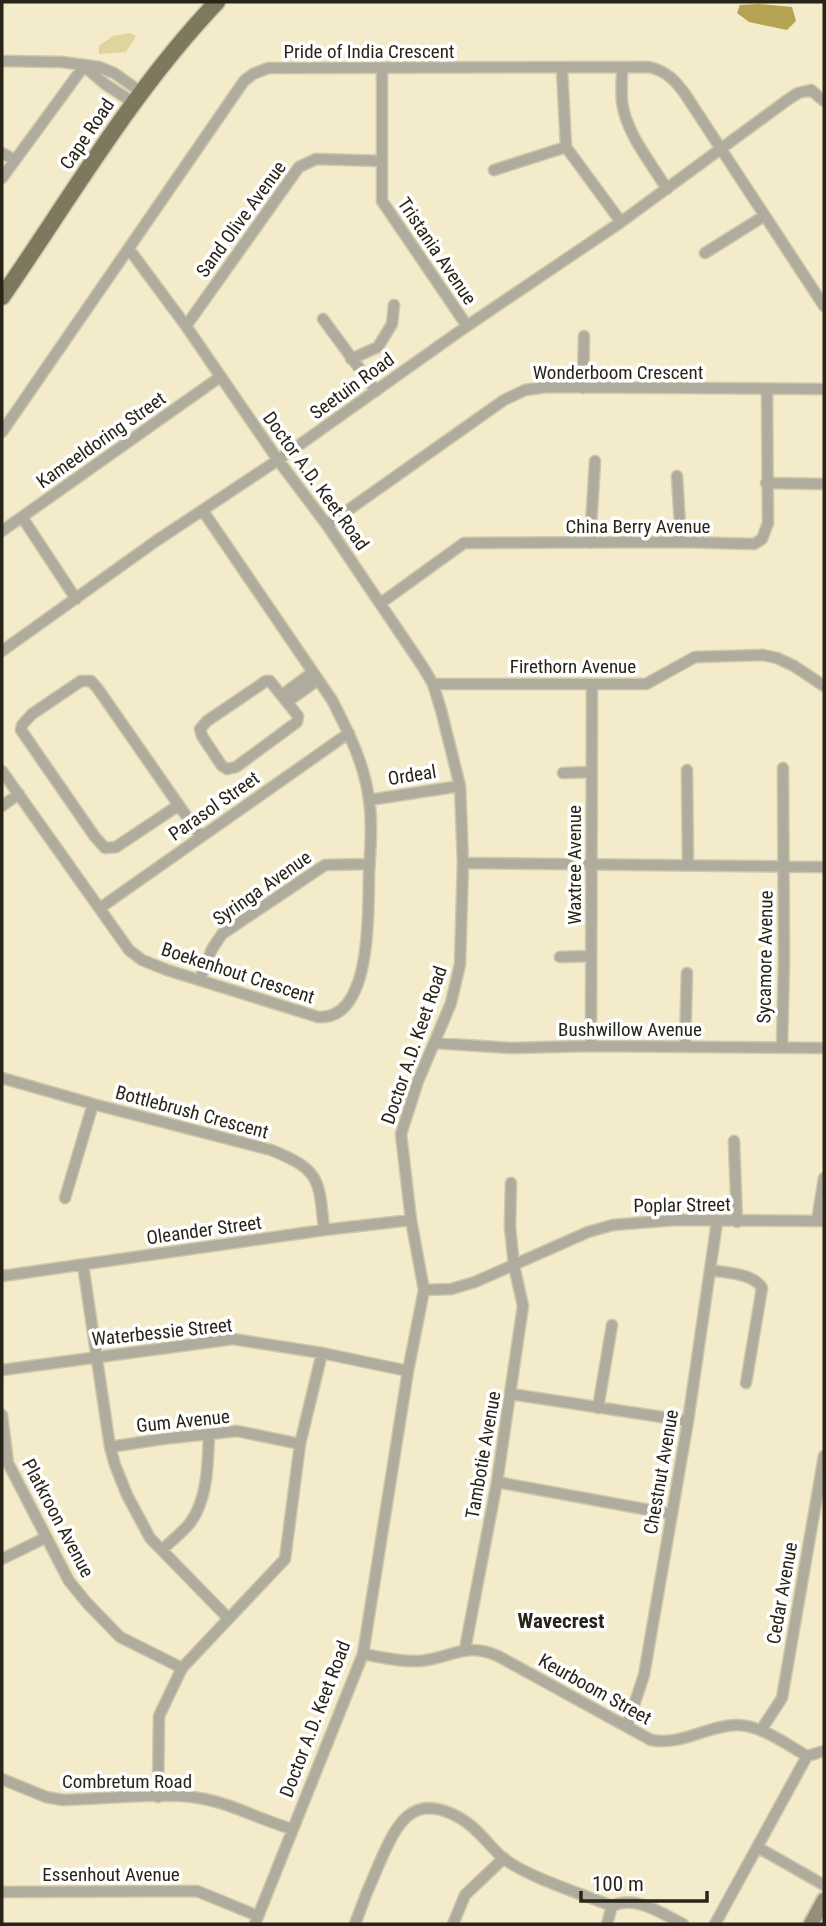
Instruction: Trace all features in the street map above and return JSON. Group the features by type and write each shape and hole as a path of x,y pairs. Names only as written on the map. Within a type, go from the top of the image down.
{"main road":[{"name":"Cape Road","path":"2,297 138,97 187,33 217,2"}],"street":[{"path":"2,61 62,61 83,66 105,84 138,97"},
{"path":"2,178 83,66"},
{"name":"Pride of India Crescent","path":"2,432 248,77 261,70 649,67 668,74 685,94 722,149 824,306"},
{"name":"Tristania Avenue","path":"382,69 381,193 385,207 467,326"},
{"path":"562,69 566,147 621,222"},
{"path":"622,69 622,102 627,117 667,189"},
{"name":"Seetuin Road","path":"2,651 467,326 621,222 798,93 810,90 824,101"},
{"path":"494,170 566,147"},
{"path":"2,153 15,160"},
{"name":"Sand Olive Avenue","path":"186,326 299,167 316,159 382,161"},
{"path":"705,253 764,216"},
{"name":"Doctor A.D. Keet Road","path":"129,249 327,525 433,684 460,786 463,863 460,964 451,1003 418,1082 401,1134 411,1220 424,1290 408,1371 363,1654 256,1920"},
{"path":"351,359 378,347 397,312"},
{"path":"323,318 376,391"},
{"path":"583,388 584,335"},
{"name":"Kameeldoring Street","path":"2,531 220,377"},
{"name":"Wonderboom Crescent","path":"327,525 514,394 537,388 824,389"},
{"name":"China Berry Avenue","path":"380,603 464,543 681,542 748,545 759,541 768,523 766,390"},
{"path":"590,544 595,461"},
{"path":"677,475 681,542"},
{"path":"766,483 824,484"},
{"name":"Boekenhout Crescent","path":"2,771 129,950 136,956 167,970 318,1017 339,1011 349,1000 362,973 366,950 369,800 349,733 332,700 203,511"},
{"path":"22,517 76,598"},
{"name":"Firethorn Avenue","path":"433,684 646,684 695,657 763,656 777,658 794,666 824,686"},
{"path":"285,698 316,676"},
{"path":"179,805 116,847 102,846 21,730 22,725 32,713 81,681 91,681 179,805 201,837"},
{"path":"263,682 272,682 285,698 298,716 296,724 236,767 227,769 222,766 202,736 202,726 263,682"},
{"name":"Waxtree Avenue","path":"591,1046 592,685"},
{"name":"Parasol Street","path":"100,908 349,733"},
{"path":"783,768 784,866"},
{"path":"687,769 688,865"},
{"path":"563,773 592,772"},
{"name":"Ordeal","path":"369,800 460,786"},
{"path":"2,806 19,794"},
{"name":"Syringa Avenue","path":"201,979 212,949 226,931 325,865 369,863"},
{"path":"463,863 824,867"},
{"name":"Sycamore Avenue","path":"782,1047 784,866"},
{"path":"560,957 591,956"},
{"path":"685,1047 687,974"},
{"name":"Bushwillow Avenue","path":"435,1043 511,1048 824,1048"},
{"name":"Bottlebrush Crescent","path":"3,1082 271,1150 289,1157 305,1166 320,1187 324,1230"},
{"path":"65,1198 93,1104"},
{"path":"734,1141 737,1222"},
{"name":"Poplar Street","path":"424,1290 451,1289 514,1266 588,1232 613,1225 675,1220 821,1221 824,1178"},
{"path":"511,1183 510,1227 514,1266"},
{"name":"Oleander Street","path":"2,1276 411,1220"},
{"name":"Chestnut Avenue","path":"627,1726 643,1675 688,1421 717,1222"},
{"path":"83,1265 110,1447 127,1495 150,1538 228,1618"},
{"name":"Tambotie Avenue","path":"465,1649 497,1482 523,1306 514,1266"},
{"path":"710,1270 752,1279 762,1287 746,1382"},
{"path":"598,1408 612,1325"},
{"name":"Waterbessie Street","path":"2,1370 233,1339 322,1353 408,1371"},
{"path":"158,1797 159,1716 182,1668 285,1559 300,1444 322,1353"},
{"path":"511,1394 688,1421"},
{"name":"Platkroon Avenue","path":"2,1415 8,1463 69,1581 120,1636 182,1668"},
{"name":"Gum Avenue","path":"110,1447 237,1431 300,1444"},
{"path":"162,1549 189,1524 198,1509 209,1461 209,1434"},
{"name":"Cedar Avenue","path":"761,1730 782,1698 824,1456"},
{"path":"497,1482 671,1514"},
{"path":"2,1559 45,1538"},
{"name":"Keurboom Street","path":"363,1654 418,1661 465,1649 481,1649 640,1735 666,1742 685,1740 724,1726 740,1724 761,1730 807,1756"},
{"path":"715,1924 807,1756 824,1751"},
{"name":"Combretum Road","path":"2,1779 46,1797 62,1800 198,1798 239,1808 273,1824 292,1829"},
{"path":"355,1924 394,1829 415,1811 430,1808 443,1809 463,1819 504,1858 539,1877 612,1906 622,1902 650,1908 683,1924"},
{"path":"757,1847 824,1885"},
{"path":"453,1924 465,1895 504,1858"},
{"name":"Essenhout Avenue","path":"2,1892 197,1891 256,1920"},
{"path":"811,1924 824,1900"},
{"path":"607,1924 612,1906"}],"shaded area":[{"path":"740,5 792,7 796,21 787,30 749,22 737,13"},
{"path":"130,33 136,36 126,52 99,54 99,46 113,36"}],"district":[{"name":"Wavecrest","path":"561,1621"}]}
